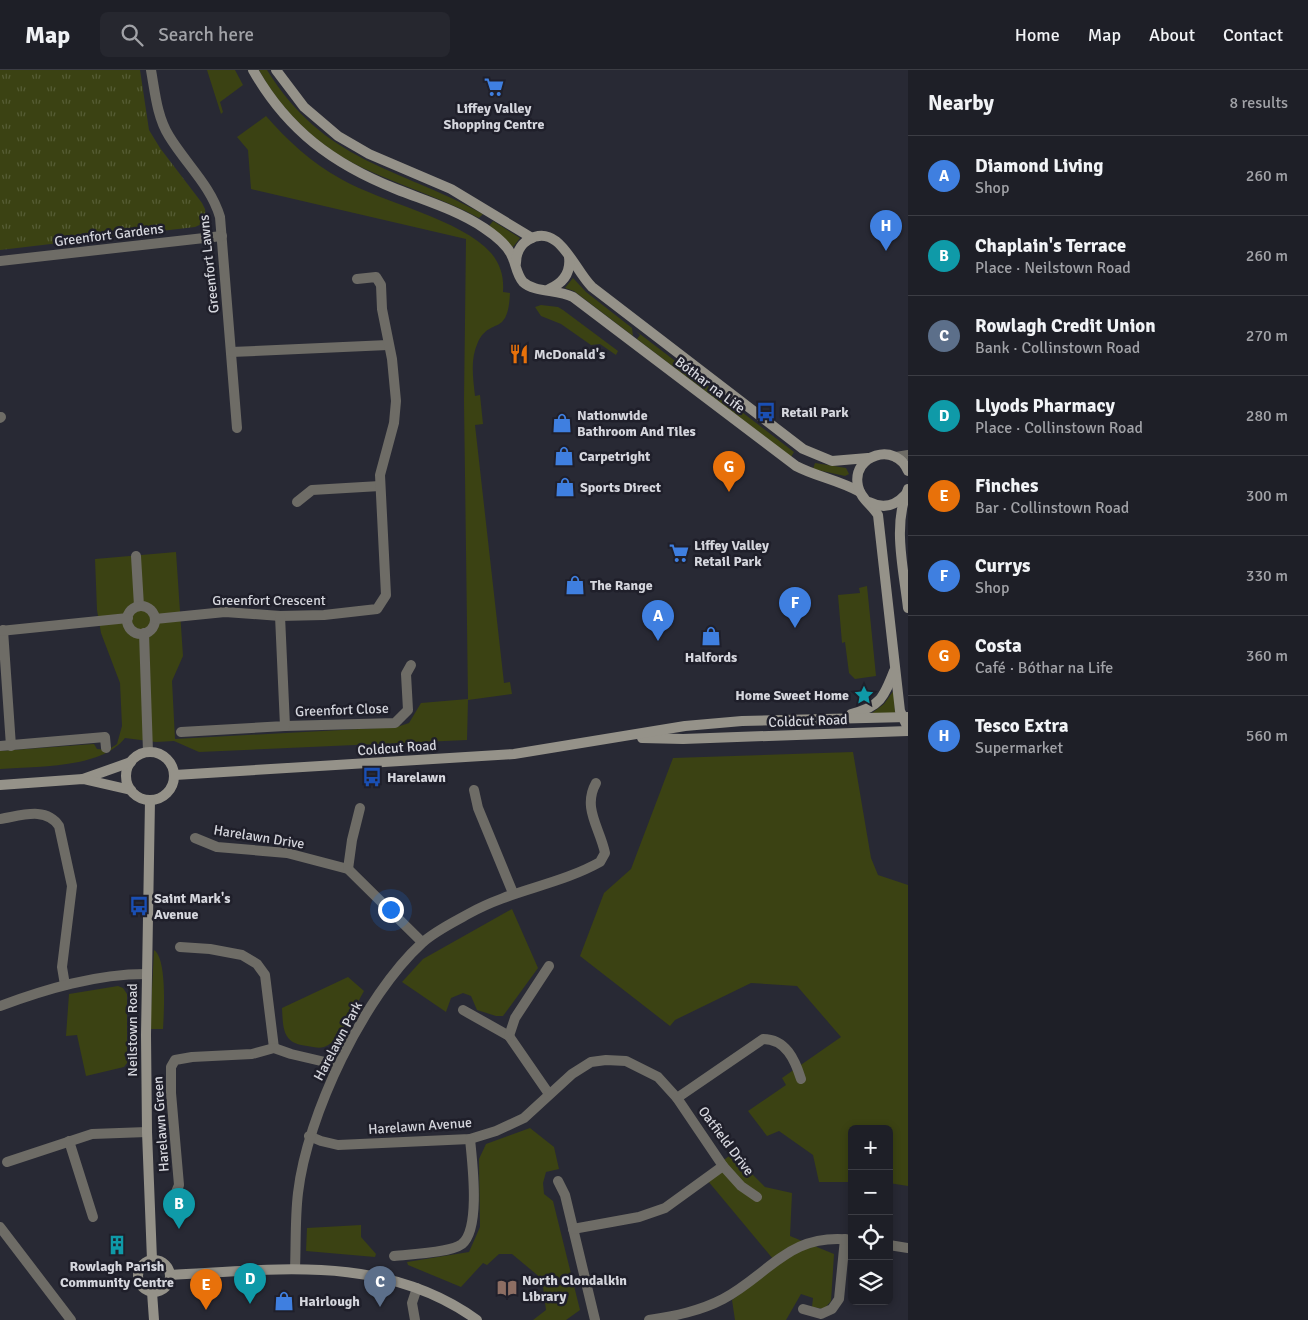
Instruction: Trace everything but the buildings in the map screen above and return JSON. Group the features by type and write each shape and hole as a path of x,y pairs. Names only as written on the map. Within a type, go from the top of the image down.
{"street":[{"name":"Greenfort Lawns","path":"150,70 160,114 166,130 215,200 222,236 237,428"},
{"name":"Bóthar na Life","path":"253,70 268,95 288,119 330,157 372,180 446,209 484,228 508,249 520,278 529,286 564,292 588,307 796,466 806,472 838,480 860,492 878,515 895,670 908,730"},
{"name":"Bóthar na Life","path":"276,70 304,107 338,136 377,157 450,189 532,238 545,236 554,239 562,245 581,277 592,287 803,449 832,461 868,458 882,454 896,456"},
{"name":"Greenfort Gardens","path":"0,261 222,236"},
{"path":"516,267 519,250 532,238"},
{"path":"549,289 559,284 566,276 569,266 568,255"},
{"name":"Greenfort Crescent","path":"155,619 225,612 280,616 324,615 377,609 386,595 380,475 394,423 396,400 381,285 376,276 357,279"},
{"path":"231,352 388,345"},
{"path":"896,456 908,455"},
{"path":"896,456 908,470"},
{"path":"860,492 857,479 858,471 868,458"},
{"path":"297,502 312,490 380,486"},
{"path":"868,502 884,506 893,505 907,492"},
{"path":"907,492 901,508 900,522 908,608"},
{"path":"136,556 139,606"},
{"path":"139,606 152,611 155,619 151,630 144,633 132,630 128,618 131,610 139,606"},
{"name":"Greenfort Close","path":"280,616 286,726"},
{"path":"11,746 1,630 128,618"},
{"path":"144,633 148,752"},
{"name":"Greenfort Close","path":"181,732 286,726 395,723 408,710 406,674 411,665"},
{"path":"838,717 864,711 876,704 884,697 895,670"},
{"name":"Coldcut Road","path":"175,775 514,754 699,724 838,717 905,717"},
{"name":"Coldcut Road","path":"619,738 683,739 908,730"},
{"path":"0,746 105,737 106,748"},
{"path":"0,785 83,779 130,762 148,752 159,753 168,759 175,775 169,792 160,798 150,800 142,799 131,790 83,779"},
{"path":"130,762 126,778 131,790"},
{"name":"Harelawn Park","path":"295,1269 298,1193 309,1136 338,1065 380,991 422,942 472,911 513,893 529,890 600,862 605,853 591,811 590,793 596,783"},
{"path":"474,790 478,808 513,893"},
{"name":"Neilstown Road","path":"150,800 146,974 147,1132 152,1260"},
{"path":"348,869 352,840 360,808"},
{"path":"0,819 44,814 55,820 59,826 72,886 62,967 65,985"},
{"name":"Harelawn Drive","path":"195,838 217,847 287,853 348,869 422,942"},
{"path":"180,946 242,955 257,964 264,975 274,1048 338,1065"},
{"path":"509,1036 515,1018 549,966"},
{"path":"0,1006 65,985 127,974 146,974"},
{"path":"463,1010 509,1036 549,1094"},
{"path":"677,1098 763,1039 772,1039 782,1044 796,1063 801,1079"},
{"name":"Harelawn Green","path":"174,1197 179,1185 171,1067 176,1060 192,1057 252,1054 274,1048"},
{"name":"Harelawn Avenue","path":"309,1136 320,1142 338,1145 470,1139 496,1131 524,1118 572,1074 591,1062 606,1060 626,1061 658,1077 677,1098"},
{"name":"Oatfield Drive","path":"677,1098 724,1166 741,1186 757,1197"},
{"path":"7,1162 92,1134 147,1132"},
{"path":"394,1256 450,1249 463,1244 469,1232 472,1214 473,1185 470,1139"},
{"path":"69,1141 93,1218"},
{"path":"574,1229 640,1217 665,1208 724,1166"},
{"path":"558,1181 565,1195 595,1320"},
{"path":"1,1231 68,1317 57,1320"},
{"path":"649,1320 699,1310 725,1298 781,1255 803,1244 848,1240"},
{"path":"803,1309 821,1314 832,1309 839,1299 848,1246"},
{"path":"893,1246 908,1248"},
{"path":"152,1260 166,1266 170,1275 166,1285 158,1291 152,1292 140,1283 138,1273 143,1264 152,1260"},
{"path":"170,1275 322,1268 377,1276 417,1288 447,1301 477,1320"},
{"path":"415,1320 412,1303 417,1288"},
{"path":"152,1292 154,1320"}],"green space":[{"path":"0,70 140,70 149,130 160,148 202,203 205,209 206,222 195,227 0,250"},
{"path":"207,70 235,70 243,85 220,102 223,112 221,114"},
{"path":"259,70 267,70 289,101 313,125 338,144 364,159 483,214 479,218 451,204 392,181 347,160 317,139 291,114 268,85"},
{"path":"266,116 301,151 330,173 358,188 461,230 478,241 491,253 499,267 503,281 503,292 510,293 509,307 502,321 483,334 478,342 475,348 473,368 475,396 480,395 483,424 475,425 504,683 510,682 512,694 468,700 467,740 199,752 174,741 156,742 125,738 114,748 100,756 84,761 49,766 0,769 0,751 94,744 97,749 108,750 117,744 122,726 120,683 101,633 97,610 95,559 176,552 183,656 172,681 175,739 397,727 409,723 421,703 468,699 464,401 466,239 251,189 248,150 237,137"},
{"path":"493,221 520,238 513,247 489,226"},
{"path":"573,278 586,292 632,328 633,336 574,291 565,288"},
{"path":"541,305 558,307 563,310 618,351 616,355 600,344 591,345 561,324 541,316 535,307"},
{"path":"636,331 794,452 791,457 637,339 640,335"},
{"path":"815,463 846,468 849,474 845,476 813,469"},
{"path":"867,586 876,676 855,679 849,673 845,642 842,643 838,595 860,593 859,588"},
{"path":"894,690 895,714 872,713 884,704"},
{"path":"853,752 871,858 878,875 908,885 908,1186 893,1184 893,1125 848,1125 848,1182 819,1182 813,1155 779,1131 767,1136 748,1111 786,1085 782,1078 841,1037 797,986 751,983 675,1020 670,1026 580,956 604,893 631,869 673,758"},
{"path":"512,909 538,968 503,1016 496,1016 477,1010 471,996 463,993 451,998 446,1012 402,982 423,959"},
{"path":"154,950 161,963 163,974 163,1029 150,1029"},
{"path":"348,977 364,991 347,1023 335,1039 330,1044 319,1048 301,1045 290,1040 285,1031 282,1008"},
{"path":"118,986 123,988 127,994 127,1063 124,1067 86,1076 77,1035 66,1036 69,994"},
{"path":"530,1128 554,1147 559,1169 546,1172 543,1183 544,1194 553,1201 580,1310 566,1320 533,1320 546,1310 542,1279 512,1254 499,1254 487,1265 483,1263 461,1287 408,1265 407,1262 469,1252 480,1227 479,1159 486,1144"},
{"path":"732,1154 765,1187 792,1193 790,1236 834,1254 831,1301 824,1309 812,1307 813,1298 801,1294 786,1320 735,1320 732,1300 778,1265 703,1175"},
{"path":"361,1225 361,1237 376,1254 375,1257 306,1251 307,1228"}],"place":[{"name":"Liffey Valley Shopping Centre","path":"494,87"},
{"name":"Tesco Extra","path":"886,251"},
{"name":"McDonald's","path":"519,354"},
{"name":"Retail Park","path":"766,412"},
{"name":"Nationwide Bathroom And Tiles","path":"562,423"},
{"name":"Carpetright","path":"564,456"},
{"name":"Sports Direct","path":"565,487"},
{"name":"Costa","path":"729,492"},
{"name":"Liffey Valley Retail Park","path":"679,553"},
{"name":"The Range","path":"575,585"},
{"name":"Currys","path":"795,628"},
{"name":"Halfords","path":"711,636"},
{"name":"Diamond Living","path":"658,641"},
{"name":"Home Sweet Home","path":"864,695"},
{"name":"Harelawn","path":"372,777"},
{"name":"Saint Mark's Avenue","path":"139,906"},
{"name":"Chaplain's Terrace","path":"179,1229"},
{"name":"Rowlagh Parish Community Centre","path":"117,1245"},
{"name":"North Clondalkin Library","path":"507,1288"},
{"name":"Hairlough","path":"284,1301"},
{"name":"Llyods Pharmacy","path":"250,1304"},
{"name":"Rowlagh Credit Union","path":"380,1307"},
{"name":"Finches","path":"206,1310"}]}
